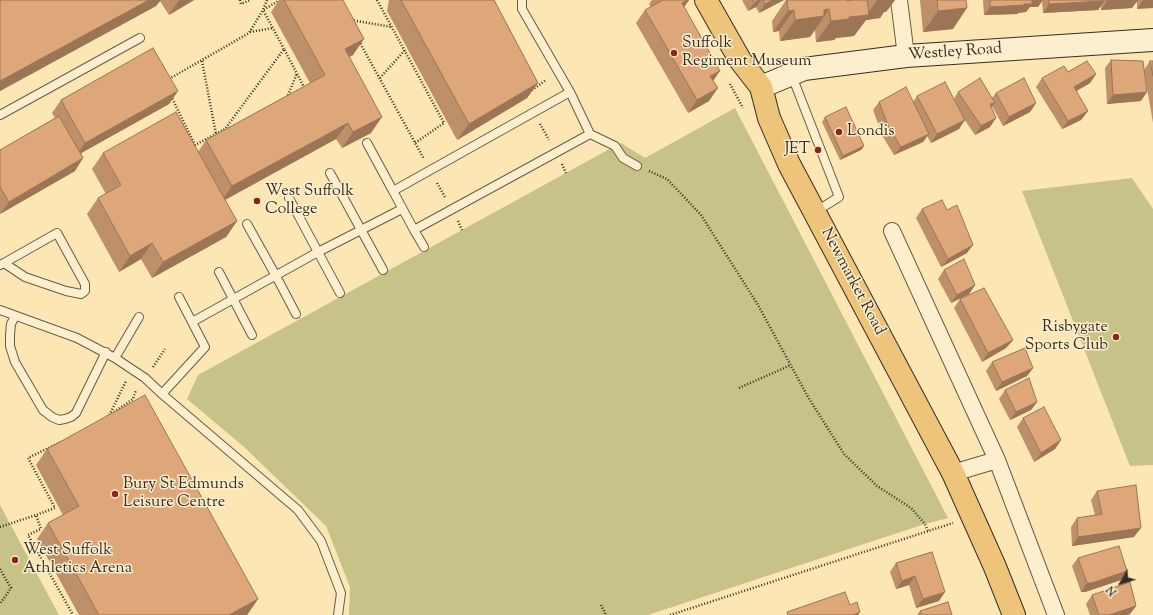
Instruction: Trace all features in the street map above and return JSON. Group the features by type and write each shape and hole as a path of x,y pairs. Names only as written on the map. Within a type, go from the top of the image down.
{"main road":[{"path":"706,0 740,60 761,87"},
{"name":"Newmarket Road","path":"761,87 769,118 789,164 953,473 995,567 1014,615"}],"street":[{"path":"899,0 906,56"},
{"name":"Westley Road","path":"761,87 804,69 906,56 1153,40"},
{"path":"892,231 997,460 1056,615"},
{"path":"953,473 997,460"}],"lane":[{"path":"522,0 522,8 557,72 570,92 590,134 615,146 623,158 637,166"},
{"path":"0,115 140,38"},
{"path":"791,74 839,197 815,213"},
{"path":"393,191 570,92"},
{"path":"414,230 590,134"},
{"path":"367,143 424,247"},
{"path":"330,173 382,270"},
{"path":"289,198 340,293"},
{"path":"192,322 318,252 402,209"},
{"path":"247,224 296,314"},
{"path":"57,233 85,284 85,291 81,294 66,291 25,276 2,264 57,233"},
{"path":"219,272 252,335"},
{"path":"162,394 205,347 179,297"},
{"path":"0,310 66,333 106,352 145,378 298,510 321,540 341,593 338,615"},
{"path":"15,316 11,324 10,346 15,362 43,410 59,420 71,417 76,413 106,352"},
{"path":"115,358 140,316"}],"path":[{"path":"240,0 241,4 250,0"},
{"path":"249,32 263,10 267,0"},
{"path":"263,10 280,0"},
{"path":"377,0 444,123 415,143"},
{"path":"263,10 306,91"},
{"path":"351,26 347,19 392,27"},
{"path":"164,82 249,32 273,28"},
{"path":"358,39 452,209 462,230"},
{"path":"171,96 195,145 225,129 284,49"},
{"path":"380,78 405,50"},
{"path":"202,61 216,134"},
{"path":"527,85 530,91 557,72"},
{"path":"292,99 285,102 297,73"},
{"path":"533,112 566,173"},
{"path":"637,166 666,179 701,215 758,305 808,397 844,454 877,486 911,508 925,524 928,531"},
{"path":"739,388 791,365"},
{"path":"127,381 137,388 133,399 106,418 110,414 127,381"},
{"path":"0,527 55,508 28,458 67,438"},
{"path":"36,515 41,529 28,535 73,615"},
{"path":"670,615 972,517"},
{"path":"0,568 11,588 0,604"},
{"path":"601,605 606,615"}],"shaded area":[{"path":"735,108 948,518 925,524 648,615 349,615 350,587 326,526 243,446 187,399 198,375 621,143 645,158"},
{"name":"Risbygate Sports Club","path":"1132,178 1153,209 1153,465 1130,466 1022,191"},
{"name":"West Suffolk Athletics Arena","path":"0,505 59,615 0,615"}],"building":[{"path":"0,0 149,0 0,81"},
{"path":"284,0 343,0 364,39 345,49 382,117 353,132 348,123 232,186 206,140 325,75"},
{"path":"401,0 494,0 538,83 469,124"},
{"path":"663,0 687,0 682,3 720,71 710,76 718,88 697,100 645,10"},
{"path":"752,0 759,0 754,3"},
{"path":"763,0 773,0 765,4"},
{"path":"787,0 867,0 869,15 831,21 829,9 824,10 824,16 795,20 794,10 788,11"},
{"path":"937,0 966,0 967,8 938,11"},
{"path":"990,0 1032,0 1032,4 990,7"},
{"path":"1049,0 1104,0 1104,1 1049,4"},
{"path":"1107,0 1132,0 1107,1"},
{"path":"153,48 178,91 85,143 61,100"},
{"path":"1111,60 1143,61 1147,92 1113,95"},
{"path":"1087,61 1096,74 1074,87 1088,111 1068,121 1042,78 1064,66 1068,72"},
{"path":"1150,61 1153,61 1153,76"},
{"path":"980,78 995,103 990,104 996,118 981,126 958,92"},
{"path":"1024,78 1036,103 1009,117 996,93"},
{"path":"945,82 965,120 937,134 917,96"},
{"path":"906,87 929,134 901,147 889,128 879,102"},
{"name":"Londis","path":"846,107 864,146 843,156 825,117"},
{"path":"176,112 237,221 163,262 152,243 130,256 98,198 121,185 103,153"},
{"path":"59,116 83,158 9,202 0,187 0,150"},
{"path":"942,200 947,210 957,205 973,245 948,259 922,209"},
{"path":"964,259 975,285 957,295 944,270"},
{"path":"984,288 1013,340 988,353 960,299"},
{"path":"1025,348 1033,368 1002,382 992,362"},
{"path":"1029,378 1037,402 1016,412 1005,390"},
{"name":"Bury St Edmunds Leisure Centre","path":"145,395 258,599 229,615 99,615 48,523 79,506 47,449"},
{"path":"1044,407 1061,440 1041,453 1023,418"},
{"path":"1136,485 1141,528 1078,537 1077,518 1102,514 1097,491"},
{"path":"1119,546 1127,571 1092,583 1087,583 1078,558"},
{"path":"932,552 945,592 923,599 915,576 902,581 896,563"},
{"path":"1130,582 1136,606 1109,615 1099,615 1092,595"},
{"path":"845,592 850,605 857,602 860,612 853,615 788,615 787,612"},
{"path":"948,602 952,615 922,615 920,611"}],"place":[{"name":"Suffolk Regiment Museum","path":"674,53"},
{"name":"Londis","path":"839,132"},
{"name":"JET","path":"818,150"},
{"name":"West Suffolk College","path":"257,201"},
{"name":"Risbygate Sports Club","path":"1116,337"},
{"name":"Bury St Edmunds Leisure Centre","path":"115,494"},
{"name":"West Suffolk Athletics Arena","path":"15,560"}]}
